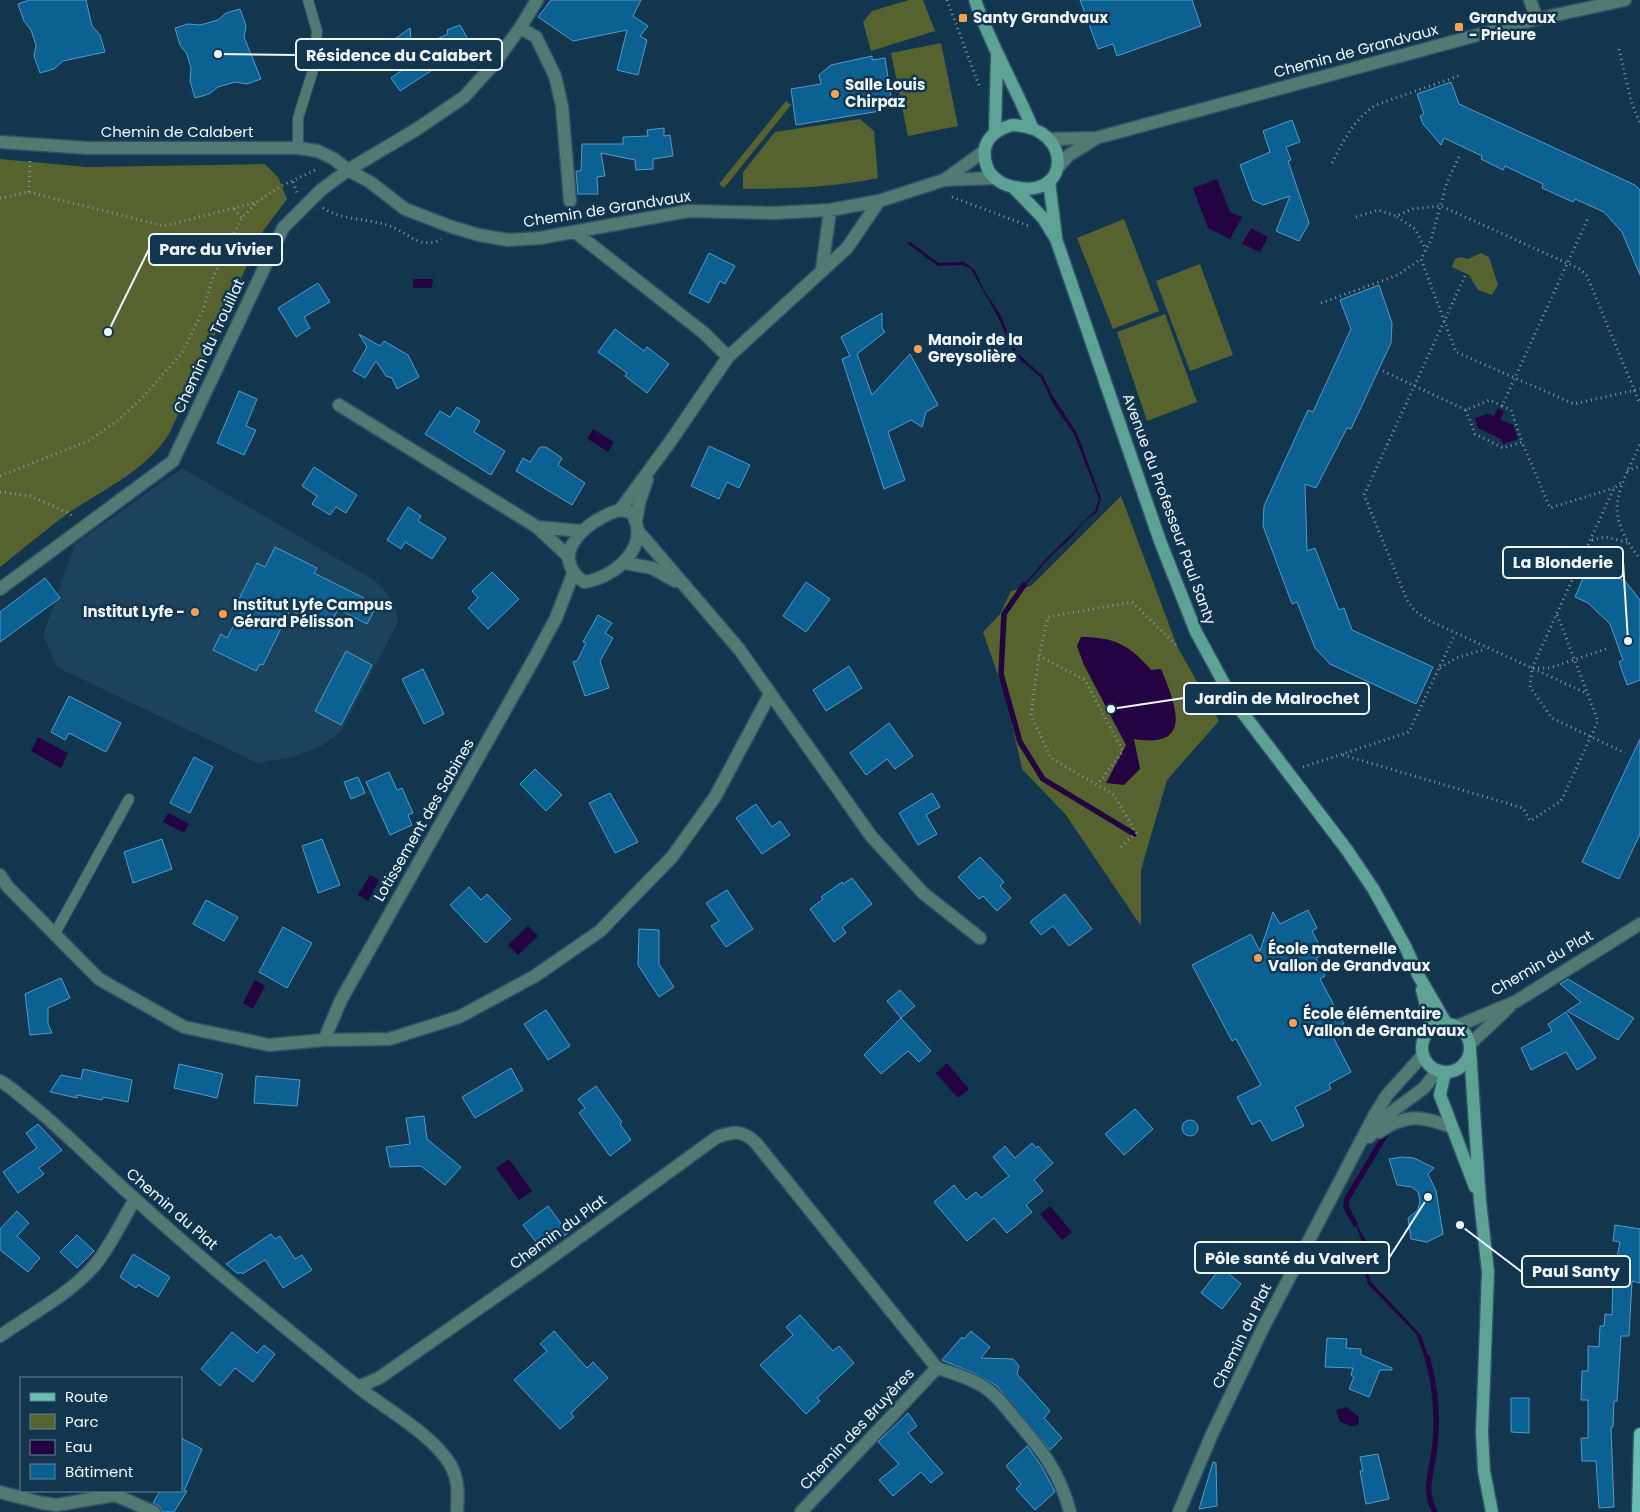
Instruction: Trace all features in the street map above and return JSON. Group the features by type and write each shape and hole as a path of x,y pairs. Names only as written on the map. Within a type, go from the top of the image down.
{"main road":[{"path":"975,0 997,56 1014,83 1032,127"},
{"path":"995,131 997,56"},
{"path":"1012,125 1032,127 1050,139 1058,156 1059,166 1057,174 1050,181 1034,189 1004,184 988,170 983,152 986,141 995,131 1012,125"},
{"name":"Avenue du Professeur Paul Santy","path":"1050,181 1056,239"},
{"name":"Avenue du Professeur Paul Santy","path":"1013,187 1043,218 1056,239 1160,541 1196,632 1233,700 1374,890 1406,948 1417,974 1432,1028"},
{"name":"Avenue du Professeur Paul Santy","path":"1417,974 1452,1025 1468,1037 1470,1047"},
{"path":"1452,1025 1432,1028 1423,1040 1423,1055 1427,1062 1442,1071 1452,1071 1464,1063 1470,1047"},
{"path":"1470,1047 1480,1201 1488,1272 1482,1432 1484,1472 1492,1512"},
{"path":"1442,1071 1440,1095 1480,1201"},
{"path":"1638,1512 1640,1434"}],"street":[{"name":"Chemin du Trouillat","path":"0,589 81,527 173,461 283,228 321,190 348,170 417,129 464,96 494,64 520,28 537,0"},
{"path":"1530,0 1537,19"},
{"name":"Chemin de Grandvaux","path":"1050,139 1090,139 1537,19 1625,0"},
{"path":"520,28 536,37 555,76 562,106 570,201"},
{"name":"Chemin de Grandvaux","path":"1059,166 1069,155 1090,139"},
{"name":"Chemin de Calabert","path":"0,142 88,148 298,148 326,155 348,170"},
{"name":"Chemin de Grandvaux","path":"944,180 983,152"},
{"name":"Chemin de Grandvaux","path":"348,170 370,182 405,209 457,228 508,240 540,238 688,211 773,213 830,210 879,201 944,180 995,178"},
{"path":"620,510 728,357 822,268 847,248 879,201"},
{"path":"822,268 830,210"},
{"path":"575,232 704,332 728,357"},
{"path":"339,405 537,527 569,558 579,578 598,580 625,563 634,548 638,503 646,482 661,454"},
{"path":"569,558 572,543 581,531 609,513 620,510 631,512 637,526 682,585 739,649 871,836 923,892 980,938"},
{"path":"537,527 581,531"},
{"path":"625,563 652,568 682,585"},
{"name":"Lotissement des Sabines","path":"324,1040 341,1000 579,578"},
{"path":"0,875 8,887 99,979 184,1027 269,1045 324,1040 389,1039 459,1017 535,976 600,931 672,857 715,797 770,694"},
{"name":"Chemin du Plat","path":"1452,1025 1515,1002 1640,924"},
{"path":"1470,1047 1515,1002"},
{"name":"Chemin du Plat","path":"1180,1512 1212,1434 1263,1328 1356,1153 1387,1095 1423,1055"},
{"name":"Chemin du Plat","path":"1356,1153 1390,1113 1424,1088 1442,1071"},
{"name":"Chemin du Plat","path":"0,1082 54,1124 135,1199 358,1386 379,1378 541,1265 717,1137 732,1132 748,1134 756,1143 937,1368"},
{"name":"Chemin du Plat","path":"1356,1153 1374,1135 1402,1119 1429,1119 1452,1127"},
{"path":"0,1336 82,1278 94,1266 105,1252 135,1199"},
{"path":"937,1368 968,1379 994,1394 1046,1455 1063,1484 1070,1512"},
{"name":"Chemin des Bruyères","path":"800,1512 937,1368"},
{"path":"358,1386 419,1432 450,1464 458,1490 457,1512"},
{"path":"0,1492 57,1505 115,1495 154,1512"}],"lane":[{"path":"298,148 298,118 314,67 318,31 308,0"},
{"path":"54,935 129,799"}],"path":[{"path":"947,0 980,90"},
{"path":"1619,49 1631,100 1640,123"},
{"path":"1332,163 1353,124 1370,108 1461,75"},
{"path":"29,192 30,157"},
{"path":"1321,303 1398,274 1421,259 1431,240 1447,182 1459,157"},
{"path":"0,476 88,442 117,421 143,397 182,353 203,310 213,277 242,218 258,202 281,186 293,182 319,168"},
{"path":"293,182 297,194"},
{"path":"0,198 29,192 164,226 258,202"},
{"path":"951,196 1030,227"},
{"path":"1396,216 1412,209 1441,206 1580,269 1587,276 1640,404"},
{"path":"322,208 334,215 350,220 366,220 392,227 416,240 425,242 438,242 457,228"},
{"path":"234,209 242,218"},
{"path":"1356,217 1378,210 1396,216 1408,222 1415,229 1426,250"},
{"path":"1502,406 1589,216"},
{"path":"1421,259 1456,352 1574,404 1640,389"},
{"path":"1465,276 1364,495 1407,600 1415,611 1455,634 1588,694"},
{"path":"1383,371 1466,410 1475,434 1504,448 1522,442"},
{"path":"1466,410 1490,400 1511,410 1522,442 1550,508 1614,488 1622,482"},
{"path":"1640,445 1622,482 1617,498 1619,521 1627,542 1640,559"},
{"path":"1627,471 1640,466"},
{"path":"1614,488 1592,540 1532,668 1530,687 1552,718 1626,753"},
{"path":"0,492 30,496 69,513 81,527"},
{"path":"1592,540 1605,537 1627,542"},
{"path":"1121,847 1136,833 1114,795 1051,758 1031,715 1038,656 1048,617 1132,602 1177,646"},
{"path":"1343,755 1523,808 1530,821 1561,801 1598,721 1558,614"},
{"path":"1286,772 1409,732 1455,634"},
{"path":"1438,670 1456,658 1487,648"},
{"path":"1532,668 1550,668 1606,649"},
{"path":"1038,656 1085,680 1123,751 1098,784"}],"shaded area":[{"name":"Institut Lyfe Campus Gérard Pélisson","path":"182,468 374,580 384,589 395,605 398,622 341,731 321,746 293,757 257,763 57,667 43,635 75,544"}],"green space":[{"path":"909,0 923,0 935,31 871,51 863,22 872,11"},
{"path":"941,43 958,126 908,136 891,53"},
{"path":"786,101 791,105 724,188 719,184"},
{"path":"860,119 874,131 878,178 811,187 743,189 743,172 775,132"},
{"path":"0,159 87,167 265,164 278,177 287,199 263,231 169,434 159,447 137,469 70,512 0,567"},
{"path":"1124,219 1159,311 1113,329 1077,238"},
{"path":"1481,253 1489,257 1498,285 1492,295 1478,290 1469,275 1452,267 1455,259 1461,257 1468,259"},
{"path":"1200,264 1233,355 1190,371 1156,281"},
{"path":"1165,314 1197,402 1147,421 1117,332"},
{"path":"1121,496 1177,646 1219,721 1167,780 1141,870 1141,926 1066,815 1022,769 1006,698 983,632 1000,614 1011,591 1031,586"}],"water":[{"path":"1217,179 1230,212 1242,217 1230,239 1208,228 1193,188"},
{"path":"1251,228 1268,237 1260,252 1242,244"},
{"path":"910,242 939,263 964,262 974,269 985,292 1000,314 1016,352 1043,376 1051,393 1077,433 1101,498 1097,512 1083,523 1022,589 1020,589 1046,559 1095,511 1099,499 1074,434 1053,404 1041,378 1014,354 998,317 971,269 962,265 938,266 907,243"},
{"path":"413,279 433,279 432,288 413,288"},
{"path":"1498,408 1504,411 1500,420 1513,425 1518,439 1503,444 1501,439 1478,428 1475,418 1488,414 1494,416"},
{"path":"593,429 614,442 608,452 587,438"},
{"path":"1081,637 1093,637 1120,644 1136,654 1151,670 1161,669 1172,697 1176,721 1173,731 1166,737 1153,740 1134,739 1140,769 1124,785 1106,783 1126,745 1084,665 1077,646"},
{"path":"38,737 68,753 61,768 31,751"},
{"path":"168,813 189,824 184,833 163,822"},
{"path":"370,875 379,880 368,901 358,895"},
{"path":"528,926 538,936 518,955 508,945"},
{"path":"255,980 265,986 253,1009 243,1003"},
{"path":"947,1063 969,1089 958,1098 936,1073"},
{"path":"509,1159 532,1191 519,1200 496,1168"},
{"path":"1050,1206 1072,1232 1062,1240 1040,1214"},
{"path":"1353,1218 1366,1241 1368,1272 1371,1282 1421,1335 1430,1363 1427,1363 1416,1334 1368,1284 1364,1271 1364,1247"},
{"path":"1347,1407 1359,1417 1358,1425 1352,1426 1340,1422 1336,1410"}],"building":[{"path":"29,0 86,0 92,26 100,35 105,52 63,61 54,69 40,73 34,56 36,45 18,4"},
{"path":"551,0 641,0 633,16 648,26 640,36 647,40 638,75 617,70 627,30 573,41 538,17"},
{"path":"1080,0 1192,0 1201,26 1117,56 1113,44 1098,49"},
{"path":"240,9 246,26 244,37 261,79 247,84 235,82 218,87 209,94 195,98 190,81 191,68 187,54 180,45 175,28 188,24 200,25 218,20 226,13"},
{"path":"460,25 475,52 454,56 400,91 391,78 402,70 385,46 410,28 412,50 448,34 447,30"},
{"name":"Salle Louis Chirpaz","path":"872,56 872,60 885,58 891,97 879,99 880,111 796,125 791,89 821,84 819,75 831,65"},
{"path":"1451,82 1459,104 1635,185 1640,190 1640,275 1622,232 1604,212 1575,199 1573,202 1542,188 1543,184 1505,166 1503,170 1481,159 1482,156 1444,138 1441,145 1423,124 1420,116 1424,114 1417,94"},
{"path":"1292,120 1300,142 1286,147 1291,160 1288,161 1309,223 1299,241 1276,231 1290,196 1263,205 1253,200 1240,165 1270,152 1263,131"},
{"path":"664,128 664,136 670,135 673,156 653,159 653,169 636,170 635,160 601,153 605,176 597,177 598,194 578,194 576,171 581,171 582,144 623,144 623,137 648,136 647,130"},
{"path":"709,253 735,266 725,284 720,281 709,303 689,293"},
{"path":"318,283 330,302 304,317 310,328 296,337 278,308"},
{"path":"1379,285 1392,323 1391,343 1351,429 1347,428 1316,488 1305,484 1307,551 1315,548 1339,610 1344,608 1352,630 1433,667 1416,704 1330,664 1315,648 1297,602 1292,604 1263,526 1264,506 1308,410 1313,412 1351,329 1340,300"},
{"path":"882,313 882,328 885,332 857,354 872,395 910,354 938,405 926,412 922,427 911,420 888,432 905,480 884,489 842,359 850,356 841,337"},
{"path":"615,329 644,351 647,347 669,364 647,393 625,376 627,373 598,352"},
{"path":"359,334 380,346 384,341 408,355 419,377 397,389 392,378 386,376 376,361 365,378 353,371 367,347"},
{"path":"239,391 257,399 246,426 256,430 244,455 217,443"},
{"path":"457,407 480,421 474,432 505,451 491,475 425,434 440,411 450,417"},
{"path":"709,446 750,465 739,488 727,482 719,499 691,486"},
{"path":"540,447 546,447 562,458 558,465 585,483 572,505 516,471 523,458 530,462"},
{"path":"314,467 357,495 346,513 336,507 330,515 312,504 317,496 302,486"},
{"path":"408,507 421,516 418,521 446,538 432,559 405,542 401,549 387,540"},
{"path":"275,547 317,568 314,573 364,598 363,601 376,607 367,624 338,609 328,629 290,610 263,665 260,664 256,671 213,650 221,634 227,638 244,606 237,603 257,563 265,567"},
{"path":"1589,564 1625,581 1640,600 1640,680 1627,685 1619,662 1623,660 1610,624 1588,603 1575,597"},
{"path":"492,572 519,599 488,629 468,608 478,598 472,591"},
{"path":"45,578 60,598 0,642 0,612"},
{"path":"806,582 830,599 806,632 783,616"},
{"path":"598,615 612,623 605,633 613,638 600,661 609,688 585,696 573,662 577,661 586,643 583,642"},
{"path":"346,651 372,665 341,725 315,711"},
{"path":"849,666 862,688 826,711 813,690"},
{"path":"423,669 444,714 424,724 402,679"},
{"path":"69,696 121,723 106,752 69,733 65,740 51,732"},
{"path":"889,723 913,756 895,769 887,759 866,775 850,753"},
{"path":"1640,739 1640,834 1619,879 1582,862"},
{"path":"194,757 213,767 190,813 170,803"},
{"path":"535,769 562,795 546,811 520,784"},
{"path":"389,772 397,790 402,788 413,813 408,815 412,825 390,835 366,782"},
{"path":"358,777 365,793 351,799 344,782"},
{"path":"610,793 638,842 615,853 589,803"},
{"path":"932,793 940,807 926,815 937,834 918,845 899,813"},
{"path":"756,804 772,827 780,821 790,835 762,854 736,818"},
{"path":"162,839 172,869 133,883 124,852"},
{"path":"322,839 340,885 318,893 302,846"},
{"path":"980,857 1004,882 1000,886 1011,898 997,911 983,896 979,899 958,877"},
{"path":"852,878 872,904 842,927 846,933 834,942 810,909 823,899 821,897 842,882 843,884"},
{"path":"469,887 481,900 487,894 511,919 486,943 450,905"},
{"path":"727,890 753,929 726,947 711,926 719,921 706,903"},
{"path":"1065,894 1092,929 1069,946 1053,926 1041,935 1030,922"},
{"path":"206,900 238,917 224,941 193,924"},
{"path":"1308,910 1317,928 1312,931 1324,954 1316,958 1325,976 1320,979 1344,1024 1330,1031 1351,1072 1329,1084 1331,1089 1295,1107 1304,1126 1272,1141 1260,1120 1252,1125 1237,1097 1261,1085 1236,1039 1232,1041 1192,965 1251,934 1260,951 1273,912 1280,924"},
{"path":"283,927 312,943 287,988 259,972"},
{"path":"639,929 659,930 659,964 674,987 659,997 638,965"},
{"path":"61,978 70,998 48,1008 48,1024 52,1033 30,1035 25,994"},
{"path":"1568,979 1634,1018 1618,1040 1567,1011 1581,1002 1560,984"},
{"path":"900,990 915,1006 901,1018 887,1001"},
{"path":"546,1010 570,1046 548,1060 524,1024"},
{"path":"1566,1012 1596,1058 1577,1070 1566,1052 1531,1070 1521,1048 1552,1031 1548,1024"},
{"path":"901,1018 931,1051 919,1062 908,1051 881,1074 864,1055"},
{"path":"179,1064 223,1074 217,1098 174,1088"},
{"path":"511,1068 523,1090 475,1118 462,1097"},
{"path":"83,1069 132,1080 128,1102 103,1097 102,1100 77,1095 77,1098 50,1092 61,1075 81,1079"},
{"path":"256,1076 300,1080 297,1106 254,1103"},
{"path":"596,1086 622,1122 620,1124 631,1140 610,1156 579,1113 585,1108 578,1099"},
{"path":"1135,1109 1153,1129 1124,1155 1105,1134"},
{"path":"424,1116 427,1139 461,1167 445,1185 421,1166 390,1167 386,1147 410,1144 406,1118"},
{"path":"1187,1120 1193,1120 1198,1125 1196,1134 1187,1136 1182,1131 1182,1125"},
{"path":"38,1124 62,1150 39,1168 44,1174 18,1193 3,1172 37,1148 26,1133"},
{"path":"1032,1143 1036,1148 1038,1146 1053,1163 1034,1180 1043,1191 1026,1205 1032,1212 1007,1233 994,1218 967,1241 934,1202 954,1185 966,1200 976,1192 981,1198 1009,1176 993,1157 1005,1146 1015,1158"},
{"path":"1414,1158 1434,1168 1428,1174 1436,1191 1443,1234 1427,1242 1411,1239 1408,1218 1418,1210 1420,1201 1418,1192 1412,1187 1397,1185 1389,1159"},
{"path":"548,1206 568,1233 542,1250 523,1225"},
{"path":"17,1211 29,1223 17,1236 40,1258 28,1272 0,1250 0,1229"},
{"path":"1615,1225 1640,1229 1640,1283 1632,1281 1629,1336 1621,1336 1617,1401 1614,1401 1613,1427 1611,1427 1614,1507 1599,1508 1596,1461 1582,1461 1581,1438 1588,1438 1588,1400 1581,1400 1582,1371 1588,1371 1588,1346 1599,1347 1600,1326 1604,1326 1605,1314 1612,1315 1613,1277 1620,1242 1613,1241"},
{"path":"271,1234 275,1239 280,1236 295,1259 302,1255 312,1270 283,1288 265,1260 242,1274 240,1272 238,1274 226,1264"},
{"path":"77,1235 94,1251 77,1268 60,1252"},
{"path":"133,1254 170,1277 158,1297 138,1285 136,1288 120,1277"},
{"path":"1221,1267 1241,1284 1222,1309 1201,1293"},
{"path":"800,1315 833,1351 839,1346 854,1363 817,1398 820,1401 806,1414 760,1365 793,1335 786,1327"},
{"path":"554,1331 587,1368 593,1362 608,1378 571,1413 574,1417 560,1429 514,1380 547,1351 540,1344"},
{"path":"971,1331 990,1347 981,1358 1013,1359 1019,1366 1017,1374 1050,1411 1044,1418 1062,1438 1050,1450 997,1386 976,1374 942,1360 962,1337 964,1339"},
{"path":"232,1332 257,1353 264,1345 275,1354 253,1382 235,1368 220,1386 201,1369"},
{"path":"1327,1338 1347,1339 1346,1348 1361,1349 1361,1355 1392,1368 1392,1370 1380,1370 1369,1397 1349,1389 1354,1377 1351,1375 1353,1368 1325,1367"},
{"path":"1511,1398 1529,1398 1529,1433 1511,1432"},
{"path":"908,1413 917,1426 908,1433 943,1473 931,1483 921,1472 893,1496 879,1480 899,1464 878,1442"},
{"path":"182,1439 202,1449 184,1491 187,1491 174,1512 162,1512 160,1507 153,1503 159,1492 182,1492"},
{"path":"1027,1446 1042,1467 1055,1492 1035,1510 1016,1489 1021,1484 1006,1466"},
{"path":"1378,1454 1389,1499 1366,1504 1360,1471 1363,1471 1360,1457"},
{"path":"1213,1462 1216,1463 1217,1506 1199,1509"}],"waterway":[{"path":"1024,585 1004,614 1001,674 1020,742 1043,779 1134,834"},
{"path":"1355,1224 1346,1207 1347,1199 1387,1132"},
{"path":"1427,1357 1434,1389 1436,1412 1435,1445 1429,1479 1429,1495 1435,1512"}],"place":[{"name":"Santy Grandvaux","path":"963,18"},
{"name":"Grandvaux - Prieure","path":"1459,27"},
{"name":"Résidence du Calabert","path":"218,54"},
{"name":"Salle Louis Chirpaz","path":"835,94"},
{"name":"Parc du Vivier","path":"108,332"},
{"name":"Manoir de la Greysolière","path":"918,349"},
{"name":"Institut Lyfe -","path":"195,612"},
{"name":"Institut Lyfe Campus Gérard Pélisson","path":"223,614"},
{"name":"La Blonderie","path":"1628,641"},
{"name":"Jardin de Malrochet","path":"1111,709"},
{"name":"École maternelle Vallon de Grandvaux","path":"1258,958"},
{"name":"École élémentaire Vallon de Grandvaux","path":"1293,1023"},
{"name":"Pôle santé du Valvert","path":"1428,1197"},
{"name":"Paul Santy","path":"1460,1225"}]}
